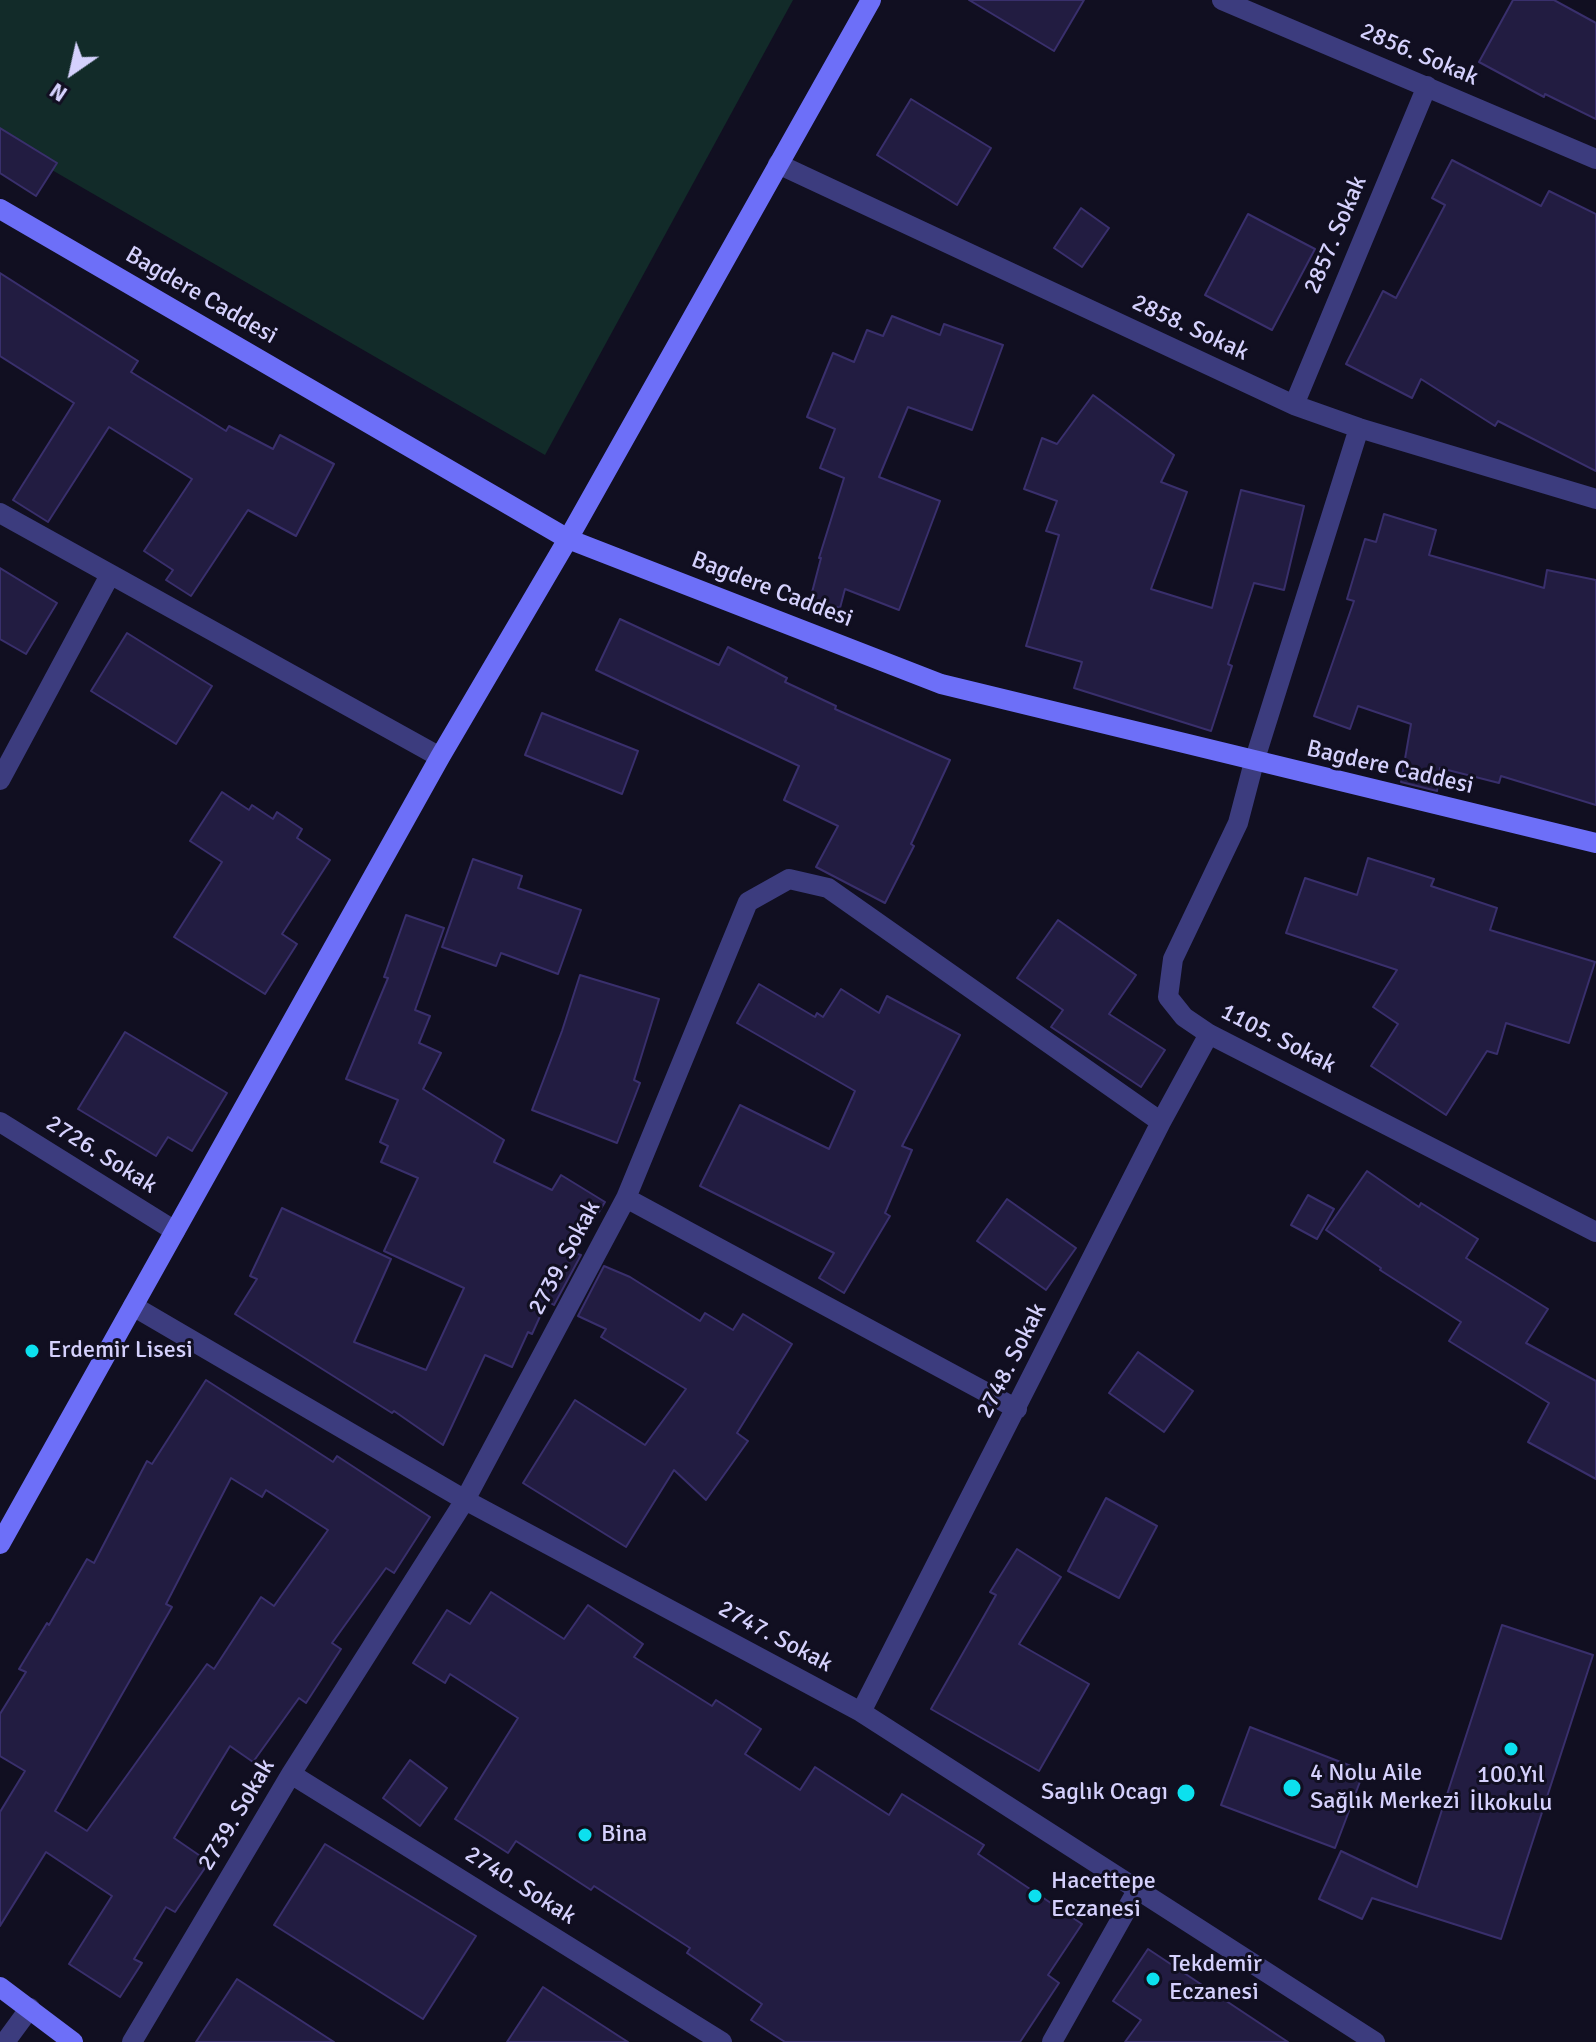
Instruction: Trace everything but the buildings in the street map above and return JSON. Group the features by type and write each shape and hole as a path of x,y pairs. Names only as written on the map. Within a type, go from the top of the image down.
{"street":[{"path":"0,1544 440,757 568,539 871,0"},
{"name":"2856. Sokak","path":"1222,0 1596,159"},
{"name":"2857. Sokak","path":"1294,405 1427,86"},
{"name":"2858. Sokak","path":"778,164 1294,405 1359,428 1596,499"},
{"name":"Bagdere Caddesi","path":"0,209 568,539 941,684 1596,843"},
{"path":"1254,762 1359,428"},
{"path":"0,513 440,757"},
{"path":"0,780 110,575"},
{"name":"1105. Sokak","path":"1254,762 1238,823 1173,959 1168,997 1184,1017 1209,1034 1596,1232"},
{"name":"2739. Sokak","path":"132,2042 291,1774 465,1500 626,1198 748,902 789,879 828,888 1161,1122"},
{"name":"2748. Sokak","path":"861,1712 1161,1122 1209,1034"},
{"name":"2726. Sokak","path":"0,1122 175,1231"},
{"path":"626,1198 1017,1409"},
{"name":"2747. Sokak","path":"133,1306 465,1500 861,1712 1375,2042"},
{"name":"2740. Sokak","path":"291,1774 722,2042"},
{"path":"1052,2042 1138,1889"},
{"path":"0,1987 73,2042"},
{"path":"5,2042 30,2008"}],"green space":[{"path":"0,0 793,0 545,455 0,140"}],"place":[{"name":"Erdemir Lisesi","path":"32,1351"},
{"name":"100.Yıl İlkokulu","path":"1511,1749"},
{"name":"4 Nolu Aile Sağlık Merkezi","path":"1292,1788"},
{"name":"Saglık Ocagı","path":"1186,1793"},
{"name":"Bina","path":"585,1835"},
{"name":"Hacettepe Eczanesi","path":"1035,1896"},
{"name":"Tekdemir Eczanesi","path":"1153,1979"}]}
